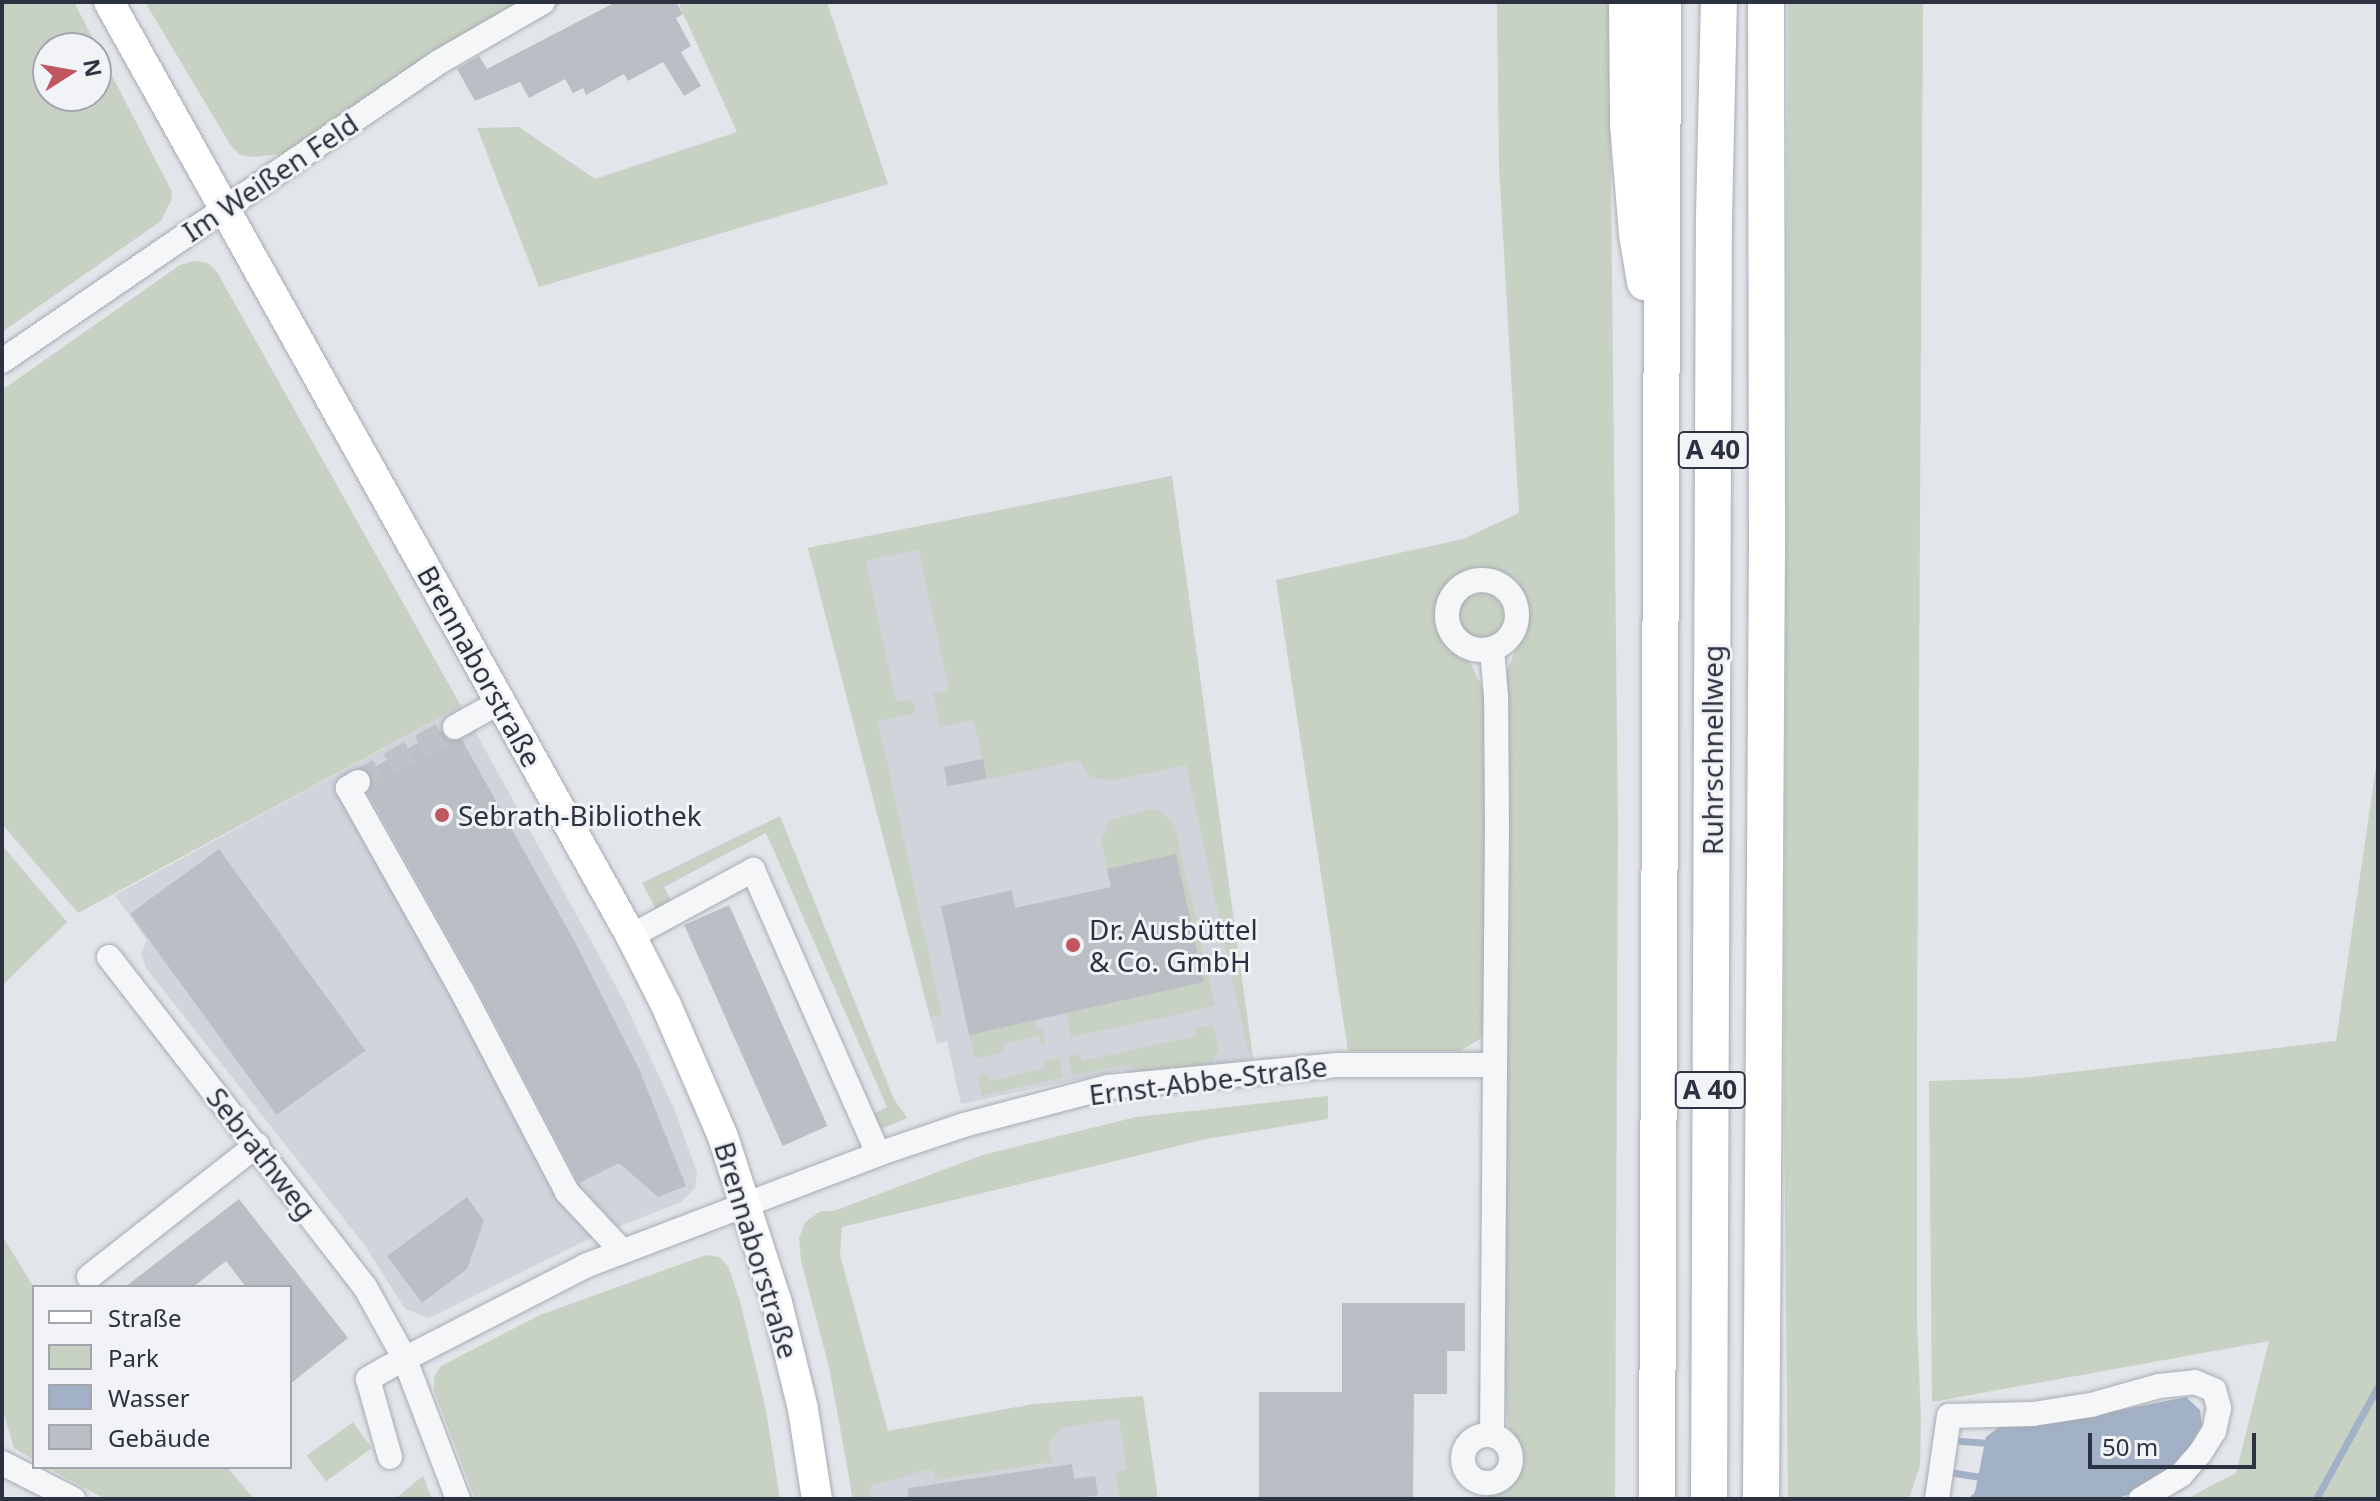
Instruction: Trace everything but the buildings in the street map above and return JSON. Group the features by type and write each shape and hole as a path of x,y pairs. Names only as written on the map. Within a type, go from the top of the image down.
{"highway":[{"path":"1627,2 1628,124 1634,206 1661,395"},
{"name":"Ruhrschnellweg","path":"1657,1499 1663,2"},
{"name":"Ruhrschnellweg","path":"1709,1499 1714,218 1719,2"},
{"path":"1761,1499 1767,585 1766,2"}],"main road":[{"name":"Brennaborstraße","path":"109,2 631,936 691,1061 746,1202 785,1333 803,1409 817,1499"}],"street":[{"name":"Im Weißen Feld","path":"2,361 439,62 543,2"},
{"path":"1492,649 1497,725 1492,1435"},
{"path":"455,727 500,702"},
{"path":"353,785 567,1192 622,1251"},
{"path":"631,936 753,870 878,1154"},
{"name":"Sebrathweg","path":"109,957 245,1141 365,1287 404,1357 458,1499"},
{"name":"Ernst-Abbe-Straße","path":"746,1202 964,1125 1108,1087 1337,1065 1495,1065"},
{"path":"89,1277 245,1141"},
{"path":"390,1457 368,1379 404,1357 585,1266 746,1202"},
{"path":"1937,1499 1949,1416 2033,1414 2091,1405 2159,1386 2195,1382 2214,1390 2219,1408 2217,1420 2200,1453 2181,1475 2141,1499"},
{"path":"2,1463 73,1499"}],"shaded area":[{"path":"1172,476 1253,1059 1140,1077 1122,1070 961,1104 947,1041 937,1044 808,548"},
{"path":"461,706 623,999 675,1111 697,1173 695,1188 681,1202 595,1236 429,1318 405,1309 366,1247 146,968 141,954 147,940 115,895"},
{"path":"1140,1399 1155,1499 852,1499 845,1443"}],"green space":[{"path":"2,2 74,2 89,32 32,32 32,112 112,112 112,76 171,190 172,199 161,221 2,332"},
{"path":"145,2 565,2 420,83 314,150 254,157 240,155 231,146"},
{"path":"678,2 827,2 888,184 539,287 477,128 519,127 595,179 737,132"},
{"path":"1497,2 1609,2 1618,826 1615,1499 1487,1499 1488,1493 1511,1485 1518,1470 1516,1441 1507,1423 1504,1353 1507,671 1519,641 1523,609 1510,582 1483,571 1459,577 1440,597 1437,627 1472,666 1486,696 1486,1024 1480,1039 1460,1051 1348,1051 1276,580 1463,539 1519,513 1499,167"},
{"path":"1788,2 1923,2 1917,1039 1917,1321 1921,1419 1920,1466 1909,1499 1788,1499 1784,1112"},
{"path":"194,261 208,263 217,272 461,706 78,913 2,824 2,390 180,265"},
{"path":"1172,476 1253,1059 1247,1047 1186,765 1110,781 1089,776 1080,760 987,779 974,720 940,727 933,694 949,690 918,549 866,561 896,702 912,699 916,713 878,721 942,1015 930,1017 808,548"},
{"path":"1481,593 1490,594 1497,600 1503,607 1503,625 1497,632 1490,638 1481,639 1472,638 1465,632 1459,625 1458,616 1459,607 1465,600 1472,594"},
{"path":"2378,753 2378,1499 2186,1499 2236,1473 2269,1341 1932,1402 1929,1081 2021,1078 2336,1041"},
{"path":"1150,809 1160,811 1175,826 1215,1006 1071,1037 1066,1013 1204,982 1176,854 1107,869 1101,841 1109,821"},
{"path":"780,816 894,1099 907,1118 884,1128 879,1127 873,1114 887,1107 766,833 664,887 673,905 658,913 642,883"},
{"path":"2,845 67,922 2,986"},
{"path":"1034,1020 1036,1029 1042,1028 1046,1043 1041,1044 1039,1036 1003,1044 1004,1052 975,1058 969,1035"},
{"path":"1213,1025 1219,1050 1212,1063 1147,1073 1124,1065 1073,1076 1068,1057 1080,1054 1082,1061 1195,1036 1194,1029"},
{"path":"1059,1058 1063,1077 982,1096 977,1076 987,1074 989,1081 1044,1068 1044,1062"},
{"path":"1328,1096 1328,1119 1206,1139 842,1227 840,1255 888,1431 1033,1404 1143,1396 1158,1499 1119,1499 1115,1472 1127,1470 1119,1419 1061,1428 1049,1445 1052,1462 935,1480 934,1473 928,1469 869,1487 871,1499 853,1499 829,1367 801,1261 799,1238 805,1222 821,1211 834,1211 983,1155 1136,1117"},
{"path":"2,1235 32,1285 32,1459 14,1448 2,1408"},
{"path":"706,1255 719,1257 728,1266 741,1305 766,1410 780,1499 475,1499 434,1391 434,1377 441,1366 540,1315"},
{"path":"353,1422 372,1448 326,1481 307,1456"},
{"path":"50,1469 229,1469 254,1499 105,1499"},
{"path":"423,1476 432,1499 395,1499 419,1479"}],"water":[{"path":"2186,1397 2200,1410 2202,1425 2182,1461 2143,1489 2116,1499 1968,1499 1975,1492 1986,1437 1999,1427 2059,1422"}],"waterway":[{"path":"2316,1499 2378,1386"},
{"path":"1961,1441 1993,1443"},
{"path":"1955,1473 1987,1478"}],"tunnel":[{"path":"358,782 455,727"}],"place":[{"name":"Sebrath-Bibliothek","path":"442,815"},
{"name":"Dr. Ausbüttel & Co. GmbH","path":"1073,945"}]}
